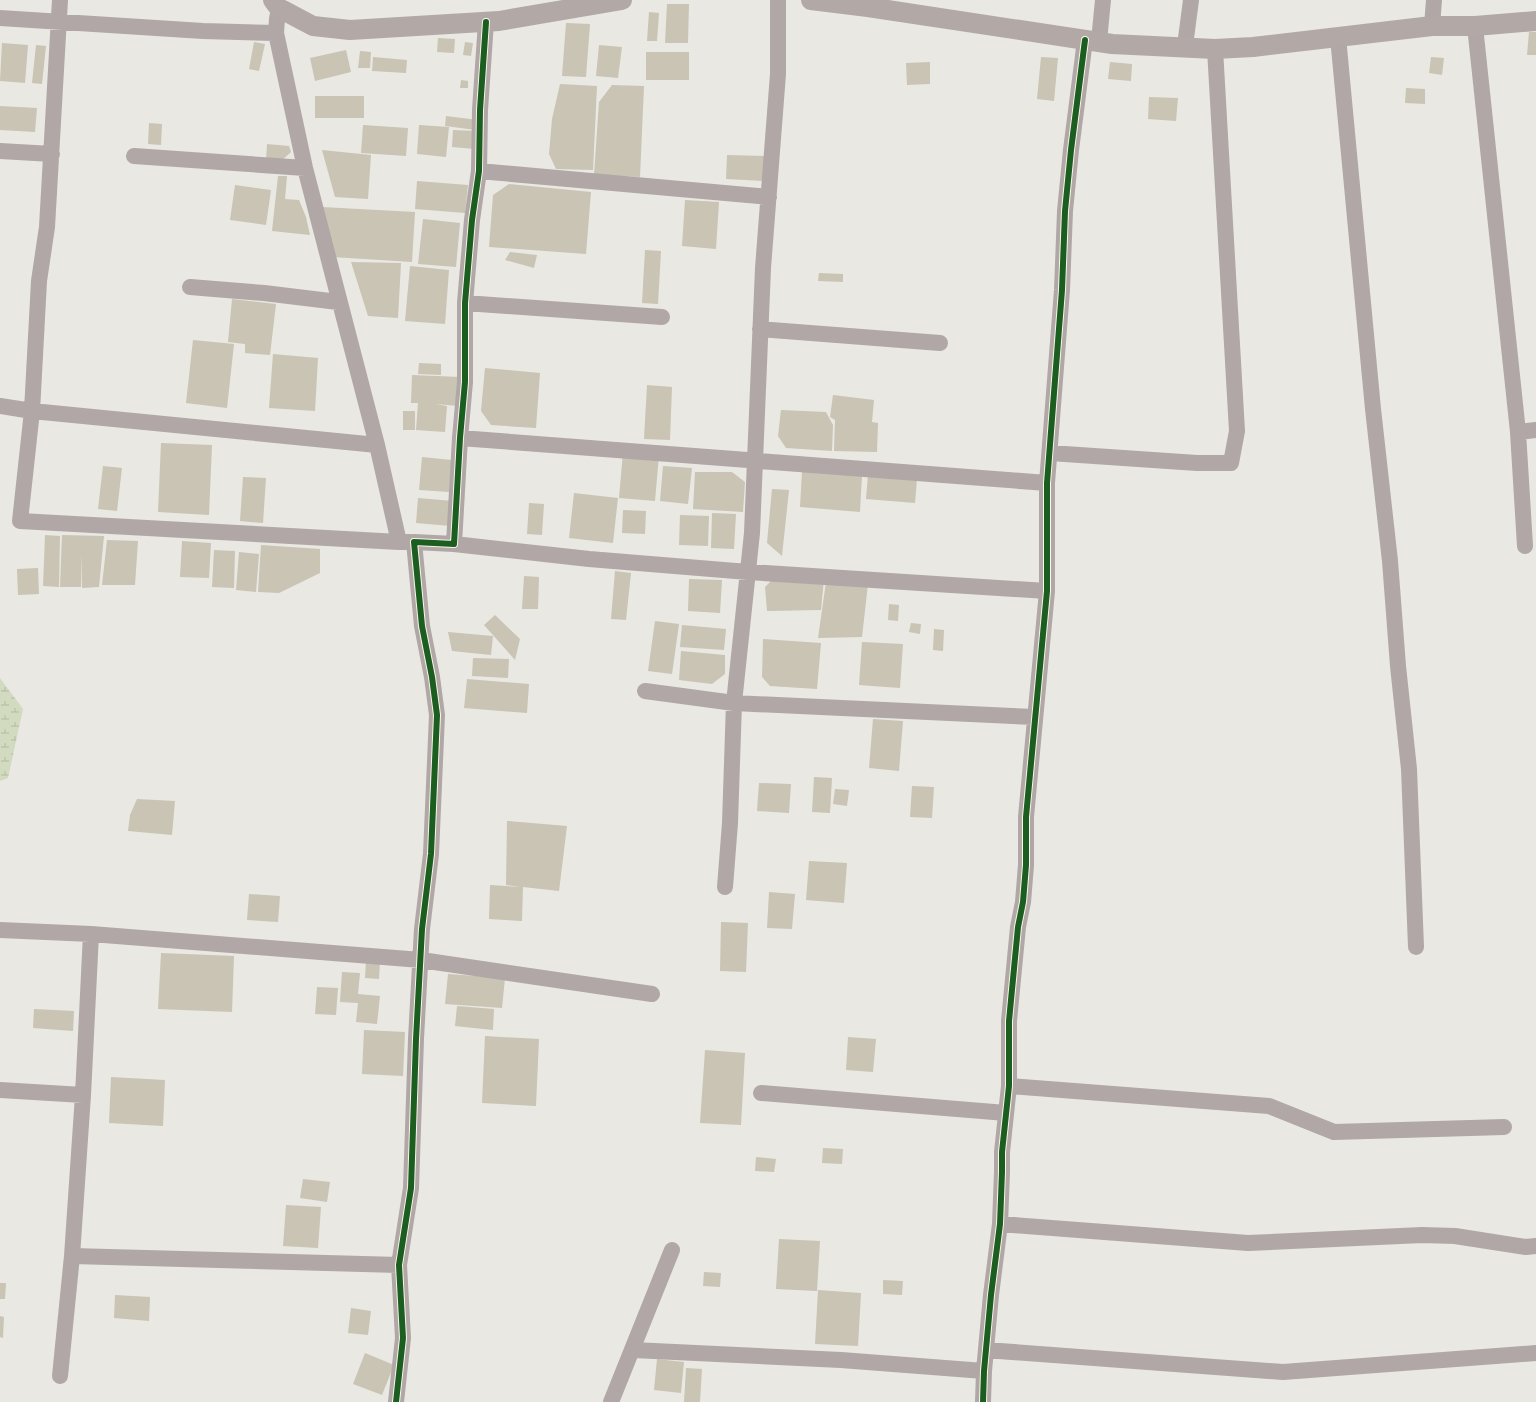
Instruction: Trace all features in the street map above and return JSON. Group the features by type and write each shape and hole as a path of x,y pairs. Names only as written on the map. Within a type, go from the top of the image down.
{"main road":[{"path":"276,4 313,26 350,30 506,20 622,0"},
{"path":"811,0 867,4 1092,40 1133,45 1185,46 1215,49 1253,47 1432,26 1475,26 1536,21"}],"street":[{"path":"60,0 47,227 40,281 32,411 20,521 454,544 589,559 748,572 1047,591"},
{"path":"725,887 730,823 734,703 741,625 752,533 763,268 778,74 778,0"},
{"path":"983,1402 984,1370 991,1295 1000,1224 1002,1152 1009,1086 1009,1021 1018,927 1023,902 1026,865 1026,817 1034,717 1047,591 1047,483 1062,290 1065,211 1071,150 1092,40 1103,0"},
{"path":"1185,46 1191,0"},
{"path":"1432,26 1434,0"},
{"path":"276,4 276,33 305,168 338,302 377,445 406,542 432,676 437,715 431,854 422,929 416,1040 411,1188 399,1265 403,1338 396,1402"},
{"path":"0,18 203,31 276,33"},
{"path":"454,544 465,382 466,303 472,220 479,171 480,110 486,22"},
{"path":"1475,26 1518,432 1525,546"},
{"path":"1338,37 1373,409 1390,561 1408,769 1416,947"},
{"path":"1050,453 1197,463 1231,463 1238,431 1215,49"},
{"path":"0,151 52,154"},
{"path":"134,156 305,168"},
{"path":"479,171 769,197"},
{"path":"190,286 338,302"},
{"path":"466,303 662,317"},
{"path":"760,329 940,343"},
{"path":"0,406 32,411 377,445"},
{"path":"1518,432 1536,430"},
{"path":"460,438 1047,483"},
{"path":"645,691 734,703 1034,717"},
{"path":"0,930 91,934 421,960 652,994"},
{"path":"60,1376 72,1256 83,1095 91,934"},
{"path":"1009,1086 1269,1106 1334,1132 1504,1127"},
{"path":"0,1090 83,1095"},
{"path":"761,1093 1006,1113"},
{"path":"1000,1224 1248,1243 1442,1235 1526,1247 1536,1246"},
{"path":"611,1402 672,1250"},
{"path":"72,1256 399,1265"},
{"path":"633,1350 841,1360 984,1370"},
{"path":"986,1350 1283,1372 1536,1354"}],"green space":[{"path":"0,678 23,709 8,778 0,781"}],"building":[{"path":"667,4 689,4 688,43 665,43"},
{"path":"649,12 659,13 657,41 647,41"},
{"path":"566,23 590,24 586,77 562,76"},
{"path":"1529,32 1536,32 1536,55 1527,55"},
{"path":"438,38 455,39 454,53 437,52"},
{"path":"254,42 265,44 259,71 249,69"},
{"path":"465,42 473,43 471,56 463,55"},
{"path":"2,43 28,45 25,83 0,81"},
{"path":"36,45 46,46 42,84 32,83"},
{"path":"599,45 622,47 618,78 596,76"},
{"path":"346,50 351,72 315,81 310,58"},
{"path":"360,51 371,52 370,68 358,68"},
{"path":"646,52 689,52 689,80 646,80"},
{"path":"373,57 407,60 406,73 372,71"},
{"path":"1041,57 1058,58 1054,101 1037,99"},
{"path":"1431,57 1444,58 1442,75 1429,73"},
{"path":"930,62 930,84 907,85 906,63"},
{"path":"1110,62 1132,64 1131,81 1108,79"},
{"path":"461,80 468,81 468,88 460,88"},
{"path":"560,84 597,86 593,170 556,169 549,154 552,119"},
{"path":"612,85 644,86 640,177 594,175 599,102"},
{"path":"1406,88 1425,89 1425,104 1405,103"},
{"path":"315,96 364,96 364,118 315,118"},
{"path":"1149,97 1178,98 1176,121 1148,119"},
{"path":"0,106 37,108 35,132 0,130"},
{"path":"446,116 478,120 476,130 445,126"},
{"path":"149,123 162,124 161,145 148,144"},
{"path":"363,125 408,128 406,156 361,153"},
{"path":"419,125 449,127 446,157 417,154"},
{"path":"453,130 476,131 475,149 452,147"},
{"path":"267,144 289,146 291,152 280,162 266,161"},
{"path":"322,150 371,155 368,199 335,197"},
{"path":"727,155 765,156 764,181 726,179"},
{"path":"278,176 287,176 285,199 299,200 306,217 310,235 272,231"},
{"path":"417,181 468,185 465,213 415,209"},
{"path":"509,184 591,192 586,254 489,247 493,195"},
{"path":"235,185 271,190 266,225 230,220"},
{"path":"685,200 719,202 716,249 682,246"},
{"path":"322,207 415,212 412,262 332,257"},
{"path":"423,219 460,223 456,267 418,264"},
{"path":"645,250 661,251 658,304 642,303"},
{"path":"510,252 537,255 534,268 505,260"},
{"path":"351,262 401,263 398,318 368,316"},
{"path":"410,266 449,270 445,324 405,321"},
{"path":"819,273 843,274 843,282 818,281"},
{"path":"232,299 276,304 270,355 245,353 245,344 228,342"},
{"path":"193,340 234,344 227,408 186,403"},
{"path":"273,354 318,358 315,411 269,408"},
{"path":"419,363 441,364 441,375 418,374"},
{"path":"485,368 540,373 536,428 491,425 481,411"},
{"path":"412,375 460,377 459,406 435,404 447,406 445,432 416,430 418,403 411,403"},
{"path":"647,385 672,387 670,440 644,439"},
{"path":"833,395 874,400 872,422 878,423 877,452 834,451 835,420 830,417"},
{"path":"781,410 826,412 833,425 832,451 786,448 778,436"},
{"path":"403,411 415,411 415,430 403,430"},
{"path":"161,443 212,445 209,515 158,512"},
{"path":"623,452 659,455 655,501 619,498"},
{"path":"422,457 452,460 449,492 419,490"},
{"path":"103,466 122,468 117,511 98,509"},
{"path":"663,466 692,468 688,504 660,501"},
{"path":"802,471 862,475 860,512 800,507"},
{"path":"695,472 732,472 745,482 743,512 693,509"},
{"path":"868,475 917,479 915,503 866,499"},
{"path":"243,477 266,478 263,523 240,521"},
{"path":"772,489 789,490 782,556 767,543"},
{"path":"574,493 618,498 613,543 569,538"},
{"path":"418,498 453,501 451,526 416,523"},
{"path":"529,503 544,504 542,535 527,534"},
{"path":"623,510 646,511 645,534 622,533"},
{"path":"712,513 736,514 734,549 711,548"},
{"path":"680,515 709,516 708,546 679,545"},
{"path":"45,535 60,536 59,587 43,586"},
{"path":"62,535 104,536 99,587 82,588 82,553 81,587 60,587"},
{"path":"107,540 138,541 135,585 102,585"},
{"path":"182,541 211,543 209,578 180,577"},
{"path":"261,545 320,549 320,573 279,593 258,592"},
{"path":"214,550 235,551 234,588 212,587"},
{"path":"239,552 259,554 256,592 236,590"},
{"path":"38,568 39,594 18,595 17,569"},
{"path":"615,571 631,573 626,620 611,619"},
{"path":"524,576 539,577 538,609 522,609"},
{"path":"689,579 722,580 720,613 688,611"},
{"path":"773,579 824,579 821,610 767,611 765,587"},
{"path":"826,582 868,584 862,637 818,638"},
{"path":"889,604 899,605 898,621 888,620"},
{"path":"495,615 520,639 515,660 484,625"},
{"path":"655,621 679,624 672,674 648,671"},
{"path":"911,623 921,624 920,634 909,632"},
{"path":"682,625 726,629 724,650 680,647"},
{"path":"934,629 944,630 943,651 933,650"},
{"path":"448,632 493,636 491,655 452,651"},
{"path":"763,639 821,643 817,689 770,686 762,677"},
{"path":"862,642 903,644 900,688 859,685"},
{"path":"681,651 725,655 725,674 712,684 679,680"},
{"path":"473,658 509,659 508,678 472,676"},
{"path":"467,679 529,684 527,713 464,708"},
{"path":"873,719 903,721 899,771 869,768"},
{"path":"814,777 832,778 830,813 812,812"},
{"path":"759,783 791,784 789,813 757,811"},
{"path":"912,786 934,787 932,818 910,817"},
{"path":"835,789 849,790 847,806 833,804"},
{"path":"137,799 175,801 172,835 128,831 130,815"},
{"path":"507,821 567,826 559,891 523,887 522,921 489,919 490,885 521,887 506,885"},
{"path":"809,861 847,863 844,903 806,900"},
{"path":"769,892 795,894 792,929 767,928"},
{"path":"249,894 280,896 278,922 247,920"},
{"path":"721,922 748,923 746,972 720,971"},
{"path":"161,953 234,956 232,1012 158,1009"},
{"path":"366,961 380,961 379,979 365,978"},
{"path":"342,972 360,973 358,994 380,996 377,1024 356,1022 358,1003 340,1002"},
{"path":"448,974 505,978 502,1008 445,1004"},
{"path":"317,987 338,988 336,1015 315,1014"},
{"path":"457,1006 494,1009 493,1030 455,1026"},
{"path":"34,1009 74,1011 73,1031 33,1028"},
{"path":"364,1030 405,1032 403,1076 362,1074"},
{"path":"485,1036 539,1039 536,1106 482,1103"},
{"path":"848,1037 876,1039 873,1072 846,1070"},
{"path":"705,1050 745,1053 741,1125 700,1123"},
{"path":"111,1077 165,1080 163,1126 109,1123"},
{"path":"823,1148 843,1149 842,1164 822,1163"},
{"path":"756,1157 776,1159 774,1172 755,1171"},
{"path":"303,1179 330,1182 327,1202 300,1198"},
{"path":"286,1205 321,1207 318,1248 283,1246"},
{"path":"779,1239 820,1241 817,1291 776,1289"},
{"path":"704,1272 721,1273 720,1287 703,1286"},
{"path":"883,1280 903,1281 902,1295 883,1294"},
{"path":"0,1283 6,1283 5,1299 0,1299"},
{"path":"818,1290 861,1293 858,1346 815,1344"},
{"path":"115,1295 150,1297 149,1321 114,1318"},
{"path":"351,1308 371,1311 368,1335 348,1333"},
{"path":"0,1316 4,1317 3,1338 0,1337"},
{"path":"365,1353 394,1365 382,1395 353,1384"},
{"path":"657,1359 684,1362 681,1393 654,1390"},
{"path":"686,1368 702,1369 700,1402 684,1402"}],"cycle path":[{"path":"396,1402 403,1338 399,1265 411,1188 416,1039 422,929 431,854 437,715 432,677 422,626 414,542 454,544 465,382 465,303 472,220 479,171 480,110 486,22"},
{"path":"983,1402 984,1371 991,1295 1000,1224 1002,1152 1009,1086 1009,1021 1018,927 1023,902 1026,865 1026,817 1047,591 1047,483 1062,290 1065,211 1085,40"}]}
